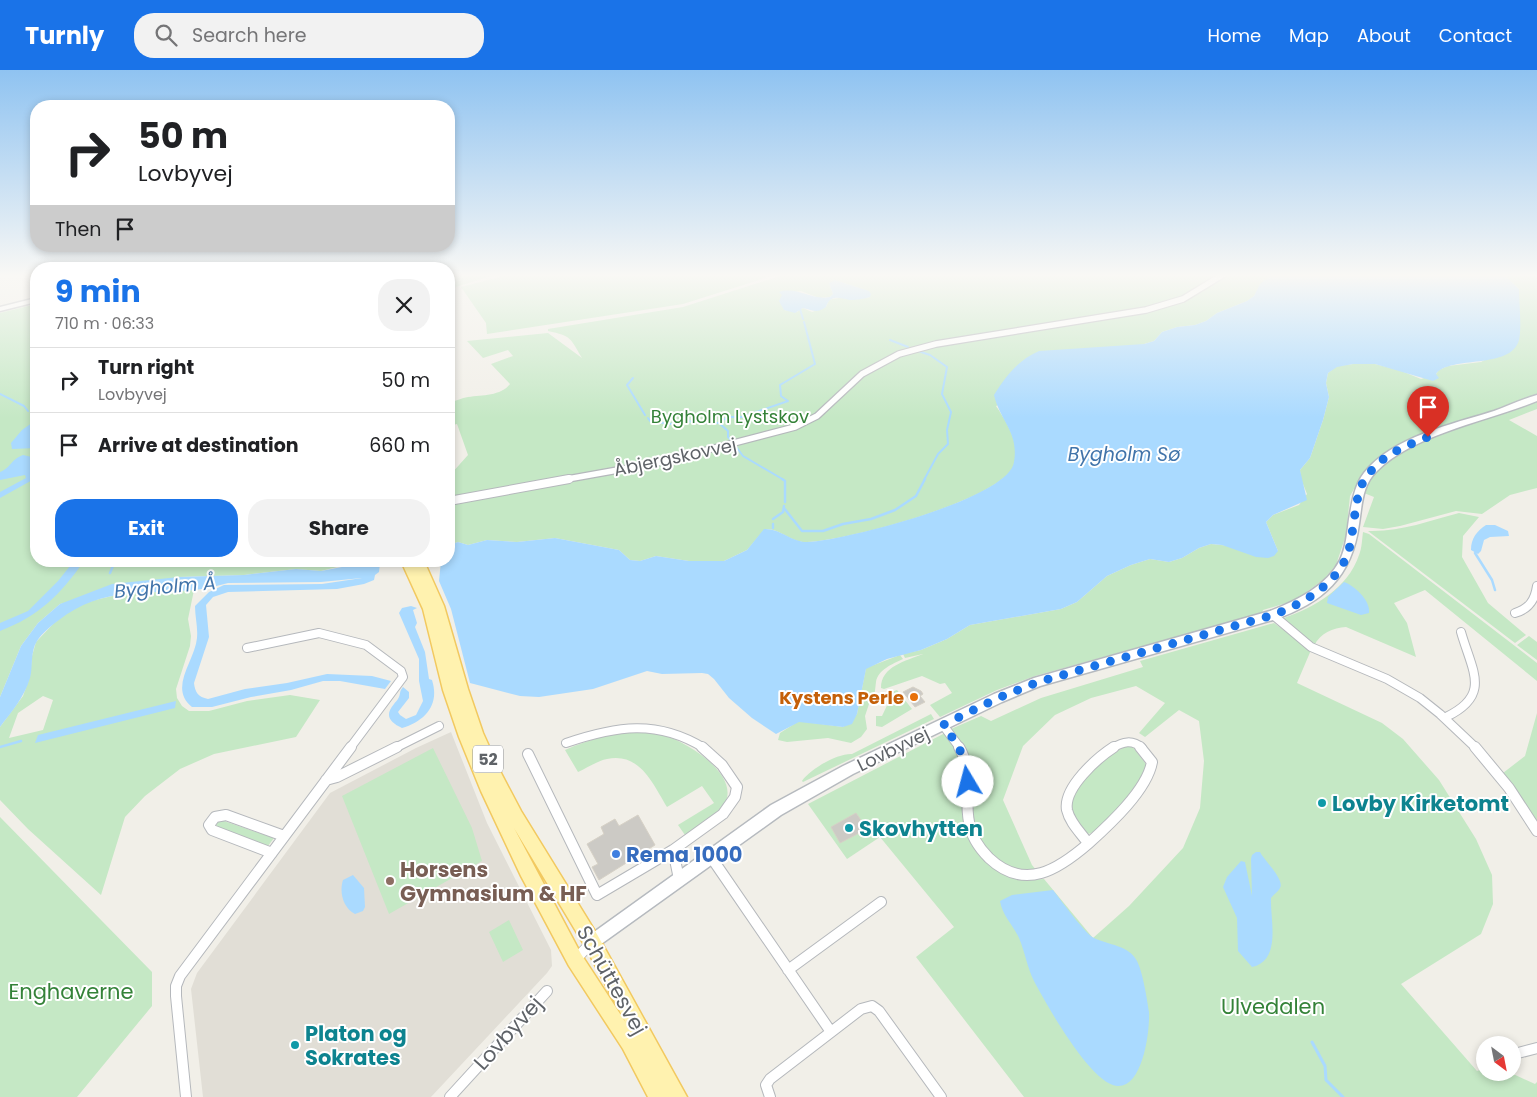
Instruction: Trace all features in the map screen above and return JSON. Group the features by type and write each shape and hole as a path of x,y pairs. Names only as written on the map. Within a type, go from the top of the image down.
{"main road":[{"name":"Schüttesvej","path":"410,567 429,609 450,690 466,738 486,786 527,870 575,960 629,1043 658,1097"},
{"name":"Schüttesvej","path":"421,567 438,606 461,689 476,733 497,780 516,816 592,942 677,1097"}],"street":[{"name":"Åbjergskovvej","path":"455,500 657,463 766,436 795,427 817,416 862,374 899,354 936,344 1072,322"},
{"name":"Lovbyvej","path":"575,960 592,942 776,810 802,795 943,725 998,698 1038,682 1273,615 1304,601 1318,591 1338,571 1349,549 1357,494 1372,470 1382,460 1402,448 1428,437 1537,398"},
{"path":"1515,613 1524,610 1530,605 1537,595 1537,586"},
{"path":"1273,615 1310,646 1328,656 1383,677 1446,717 1496,771 1537,831"},
{"path":"1446,717 1469,702 1476,686 1461,632"},
{"path":"186,1097 176,986 180,976 403,677 402,672 366,645 319,633 247,648"},
{"path":"943,725 961,750 965,759 968,772 966,807 971,833 978,846 996,864 1018,874 1044,873 1059,867 1088,843 1130,801 1151,768 1152,762 1137,743 1132,741 1125,742 1102,756 1087,769 1067,802 1067,810 1071,819 1088,843"},
{"path":"326,780 365,766 439,726"},
{"path":"528,754 583,862 597,895 674,850 724,814 735,797 737,787 717,760 691,740 671,732 653,728 612,728 566,743"},
{"path":"272,853 212,830 209,825 216,817 226,815 284,836"},
{"path":"674,850 679,879"},
{"path":"711,857 831,1032"},
{"path":"788,970 881,902"},
{"name":"Lovbyvej","path":"450,1097 547,991"},
{"path":"770,1097 766,1085 770,1080 861,1009 872,1006 879,1011 941,1097"},
{"path":"1521,1051 1537,1048"}],"shaded area":[{"name":"Horsens Gymnasium & HF","path":"451,732 487,823 551,950 552,966 431,1097 203,1097 191,989 197,973 330,793"}],"green space":[{"path":"0,322 30,322 30,567 337,567 321,571 296,569 244,575 179,577 60,604 38,623 21,646 0,697"},
{"path":"485,322 566,322 487,334"},
{"name":"Bygholm Lystskov","path":"591,322 1203,322 1162,332 1154,341 996,406 1012,434 1016,458 1014,466 1002,479 980,492 919,517 853,535 826,540 801,542 776,531 765,529 747,550 724,561 689,561 656,556 640,561 630,560 619,550 555,538 517,542 487,540 468,545 455,543 455,470 468,455 457,424 455,424 455,401 466,397 496,393 506,388 510,384 491,364 513,356 508,350 483,358 467,341 548,333 582,358 570,339 548,331 548,329"},
{"path":"1519,322 1537,322 1537,409 1509,420 1537,436 1537,488 1510,495 1482,514 1456,511 1383,529 1363,527 1374,497 1354,489 1350,496 1346,535 1336,565 1324,579 1296,600 1263,610 1262,613 1035,676 997,690 940,717 930,705 952,693 945,683 940,684 922,676 884,689 881,688 885,674 890,669 923,654 905,658 903,654 921,650 947,639 970,625 1061,609 1077,602 1107,576 1131,565 1150,559 1169,562 1211,544 1278,551 1266,522 1273,515 1299,505 1307,494 1301,479 1300,470 1310,458 1323,420 1329,397 1326,383 1328,373 1337,366 1375,364 1399,370 1421,379 1436,374 1439,370 1448,366 1481,362 1519,340"},
{"path":"1459,513 1479,517 1463,536 1462,557 1488,603 1526,635 1515,643 1368,531 1403,528"},
{"path":"1363,532 1369,534 1537,663 1537,681 1425,590 1394,603 1407,623 1416,657 1346,627 1327,632 1314,646 1284,621 1284,618 1318,602 1339,587 1354,567 1360,552"},
{"path":"194,590 188,619 191,636 190,646 176,689 177,698 182,706 189,711 209,711 247,701 290,695 320,700 296,737 214,754 180,769 145,796 125,817 101,895 28,829 0,800 0,727 23,696 30,676 32,656 36,642 54,623 75,607 121,594","holes":["43,696 53,700 43,730 9,738 18,713"]},
{"name":"Ulvedalen","path":"1274,623 1311,650 1297,683 1382,723 1403,739 1439,780 1476,839 1492,875 1493,904 1481,934 1401,984 1476,1070 1476,1081 1521,1081 1521,1078 1535,1084 1537,1082 1537,1097 1024,1097 916,957 954,927 880,837 847,859 808,804 945,733 960,756 964,822 972,842 1013,878 1028,880 1044,879 1093,938 1129,906 1183,848 1200,808 1204,761 1199,721 1179,710 1145,737 1139,733 1165,703 1136,686 1091,698 1055,715 1023,746 1003,800 1032,865 1037,871 1011,868 1000,862 983,844 972,821 970,808 972,778 970,762 962,744 951,729 981,716 991,721 1041,698 1143,667 1140,661"},
{"path":"1529,636 1537,642 1537,660 1517,645"},
{"path":"900,655 903,659 886,668 877,678 873,699 865,716 867,729 861,737 851,743 828,738 787,742 778,740 780,733 799,721 843,727 857,714 866,668"},
{"path":"897,690 912,709 882,727 876,726 876,716 882,716 891,697 889,693"},
{"path":"1537,713 1537,822 1503,773 1525,756"},
{"path":"931,714 934,719 802,781 811,772 825,763 839,756 852,754"},
{"path":"639,732 666,736 686,745 698,752 718,770 727,790 726,801 719,812 685,835 678,825 714,803 702,786 667,807 651,780 637,765 628,760 618,758 607,759 578,772 565,750 601,737"},
{"path":"1129,745 1132,746 1147,768 1110,817 1093,832 1086,834 1071,809 1077,789 1091,771 1110,755"},
{"path":"433,748 472,828 482,861 389,914 342,796"},
{"name":"Enghaverne","path":"0,817 152,972 152,1006 77,1097 0,1097"},
{"path":"221,820 274,838 268,846 216,827 217,822"},
{"path":"509,920 523,950 503,962 489,932"}],"water":[{"name":"Bygholm Sø","path":"1203,322 1520,322 1520,334 1514,349 1505,355 1443,368 1436,374 1439,378 1433,381 1375,364 1353,364 1337,367 1328,373 1326,383 1329,397 1323,420 1310,458 1300,470 1307,500 1273,515 1266,522 1278,551 1274,556 1268,558 1256,557 1222,545 1211,544 1169,562 1150,559 1131,565 1107,576 1077,602 1061,609 970,625 947,639 921,650 887,659 866,669 857,714 852,724 843,727 799,722 776,734 752,718 729,698 708,674 702,673 662,674 647,671 593,689 539,697 520,696 470,683 451,609 439,581 440,567 455,567 455,543 468,545 487,540 517,542 555,538 619,550 630,560 640,561 656,556 689,561 724,561 747,550 764,529 770,529 796,540 807,542 853,534 922,516 984,490 1005,476 1014,462 1014,443 994,395 1008,375 1025,359 1039,351 1144,344 1154,341 1162,332 1177,327"},
{"path":"30,424 30,448 12,449 11,443 22,430"},
{"path":"23,455 30,457 30,481 0,498 0,492 26,478 25,475 0,480 0,472 15,459"},
{"path":"1486,525 1495,525 1508,531 1509,536 1490,537 1484,540 1481,551 1478,554 1471,550 1473,538"},
{"path":"69,567 79,567 48,603 26,619 0,631 0,623 28,611"},
{"name":"Bygholm Å","path":"342,567 380,567 374,580 364,584 337,589 228,592 213,597 206,605 209,637 194,683 195,689 198,694 208,699 245,689 287,683 327,674 372,676 391,681 385,689 340,681 323,681 212,707 192,707 185,700 182,691 183,683 197,638 195,606 209,592 224,585 322,584 362,578 321,582 228,583 198,590 124,594 91,602 75,609 50,627 37,641 33,650 30,678 24,692 0,727 0,697 21,646 38,623 60,604 112,584 179,577 244,575 296,569 321,571"},
{"path":"1344,582 1361,594 1369,608 1369,613 1361,615 1327,603 1328,597"},
{"path":"411,606 417,608 413,610 417,623 415,627 425,652 429,679 432,680 434,689 434,697 429,711 424,716 418,721 402,728 392,721 389,712 399,698 403,687 409,692 409,698 398,712 400,715 406,719 416,715 423,701 419,681 419,659 399,613 402,608"},
{"path":"176,701 175,708 35,743 38,735"},
{"path":"1260,852 1277,875 1281,884 1271,898 1271,948 1261,963 1252,967 1238,951 1237,918 1223,887 1227,877 1241,861 1245,862 1252,896 1251,859 1252,855"},
{"path":"353,875 364,888 365,907 363,911 355,914 345,904 342,894 343,880"},
{"path":"1053,890 1079,924 1090,935 1129,952 1139,966 1149,1012 1148,1032 1139,1068 1133,1078 1126,1084 1117,1086 1106,1082 1082,1058 1070,1041 1034,981 1019,938 1001,906 1000,901 1012,895"}],"building":[{"name":"Kystens Perle","path":"913,687 921,691 923,694 920,696 925,702 915,707 903,692"},
{"name":"Skovhytten","path":"856,813 867,829 840,843 831,827"},
{"name":"Rema 1000","path":"638,815 655,845 599,880 592,867 598,864 587,844 604,834 601,827 615,819 619,826"}],"waterway":[{"path":"719,423 730,417 742,417 788,401 781,396 780,385 815,364 804,322"},
{"path":"890,340 908,347"},
{"path":"918,351 930,355 947,367 942,394 951,412 947,430 948,444 938,454 924,480"},
{"path":"633,378 627,385 645,415"},
{"path":"0,394 24,406 28,411"},
{"path":"648,418 650,421 671,424 682,421 719,423"},
{"path":"719,423 728,431 728,437 732,441"},
{"path":"737,448 743,456 784,480"},
{"path":"782,479 785,481 785,502"},
{"path":"784,508 802,531 823,531 843,524 871,519 895,510 916,496 925,479"},
{"path":"773,519 783,512 784,506"},
{"path":"1475,553 1492,580 1495,590"},
{"name":"Bygholm Å","path":"110,573 112,567"},
{"path":"0,747 21,741"},
{"path":"1312,1042 1325,1066 1326,1080 1343,1097"}],"place":[{"name":"Kystens Perle","path":"914,697"},
{"name":"Lovby Kirketomt","path":"1322,803"},
{"name":"Skovhytten","path":"849,828"},
{"name":"Rema 1000","path":"616,854"},
{"name":"Horsens Gymnasium & HF","path":"390,881"},
{"name":"Platon og Sokrates","path":"295,1045"}],"route":[{"path":"968,782 965,759 961,750 943,725 998,698 1038,682 1273,615 1304,601 1330,581 1345,561 1353,530 1357,494 1372,470 1382,460 1402,448 1428,437"}]}
